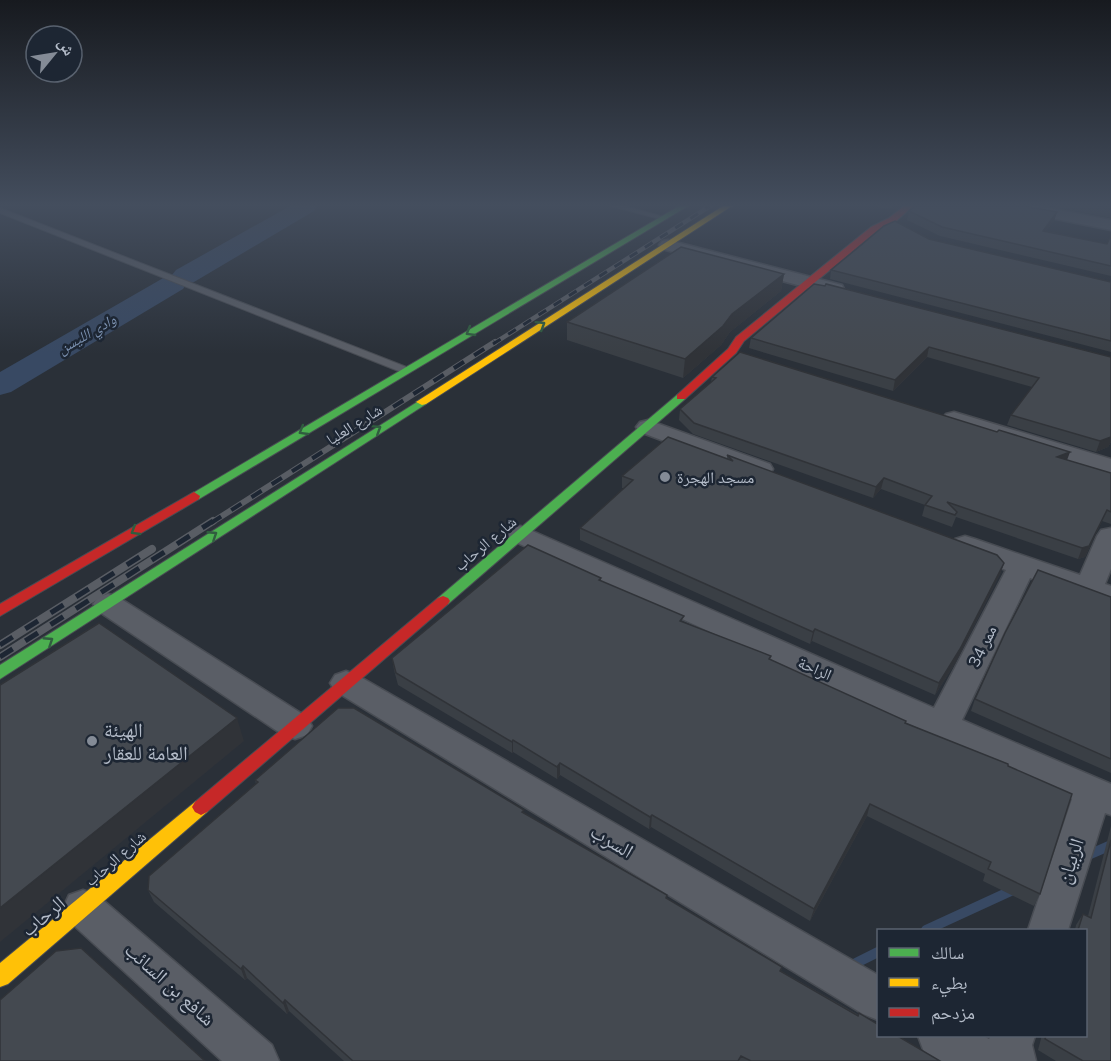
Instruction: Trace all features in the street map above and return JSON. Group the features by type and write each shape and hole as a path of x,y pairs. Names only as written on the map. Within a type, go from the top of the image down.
{"main road":[{"name":"شارع العليا","path":"0,611 600,256"},
{"name":"شارع العليا","path":"0,673 650,256"},
{"name":"شارع الرحاب","path":"83,908 294,726 648,427 732,351 740,339 841,256"},
{"name":"الرحاب","path":"0,977 83,908"}],"street":[{"path":"710,256 853,294"},
{"path":"732,351 754,358"},
{"path":"933,412 1111,467"},
{"path":"648,427 780,476"},
{"name":"الراحة","path":"521,534 942,726 1102,796"},
{"path":"945,537 1099,593 1111,536"},
{"name":"ممر 34","path":"942,726 1022,566"},
{"path":"108,604 294,726"},
{"name":"السرب","path":"346,683 877,998"},
{"name":"الربيان","path":"1048,929 1102,796"},
{"name":"شافع بن السائب","path":"83,908 256,1061"},
{"path":"943,1037 983,1061"},
{"path":"1012,1037 1010,1045 1013,1061"}],"lane":[{"path":"115,256 405,370"}],"building":[{"path":"668,256 713,256 784,274 732,314 723,326 685,359 567,322"},
{"path":"848,256 999,256 1111,282 1111,341 831,270"},
{"path":"1066,256 1111,256 1111,266"},
{"path":"814,284 825,286 826,284 1111,357 1111,437 1100,441 1011,415 1039,378 929,347 895,380 751,338"},
{"path":"740,352 997,432 999,430 1070,452 1057,457 1111,473 1111,512 1107,510 1089,546 1082,548 947,502 957,512 955,515 925,505 932,496 884,478 876,487 694,423 680,409 716,378 712,377"},
{"path":"668,437 733,461 727,455 997,555 1004,563 960,649 939,683 815,629 813,632 580,528 633,480 622,476"},
{"path":"528,545 601,578 599,580 684,616 680,621 771,656 769,659 906,721 905,723 1008,764 1008,766 1072,794 1040,894 988,869 991,862 870,804 814,909 652,815 650,817 560,763 557,767 513,740 512,742 396,673 392,658"},
{"path":"1038,570 1111,597 1111,759 975,699 1005,633"},
{"path":"99,623 237,718 0,908 0,685"},
{"path":"338,708 354,708 524,810 522,812 667,895 666,898 782,967 780,971 858,1016 859,1013 877,1024 877,1037 899,1037 940,1061 751,1061 741,1056 738,1061 353,1061 285,1000 283,1003 243,966 241,969 148,890 149,876 258,782 255,780"},
{"path":"1111,840 1111,1061 1083,1061 1045,1039 1046,1037 1087,1037 1087,929 1078,929 1083,914 1091,918"},
{"path":"81,948 205,1061 0,1061 0,1000 56,951"}],"waterway":[{"name":"وادي الليسن","path":"185,276 220,256"},
{"name":"وادي الليسن","path":"0,385 174,283"},
{"path":"1086,856 1111,845"},
{"path":"928,929 1013,890"},
{"path":"848,967 877,952"}],"railway":[{"path":"493,344 632,256"},
{"path":"211,523 495,342"},
{"path":"0,657 213,521"},
{"path":"0,645 152,549"}],"traffic: fast":[{"path":"194,496 600,256"},
{"path":"443,601 681,397"},
{"path":"0,673 422,402"}],"traffic: slow":[{"path":"422,402 651,256"},
{"path":"0,977 201,807"}],"traffic: jam":[{"path":"681,397 732,351 740,339 842,256"},
{"path":"0,611 194,496"},
{"path":"201,807 443,601"}],"place":[{"name":"مسجد الهجرة","path":"665,477"},
{"name":"الهيئة العامة للعقار","path":"92,741"}]}
